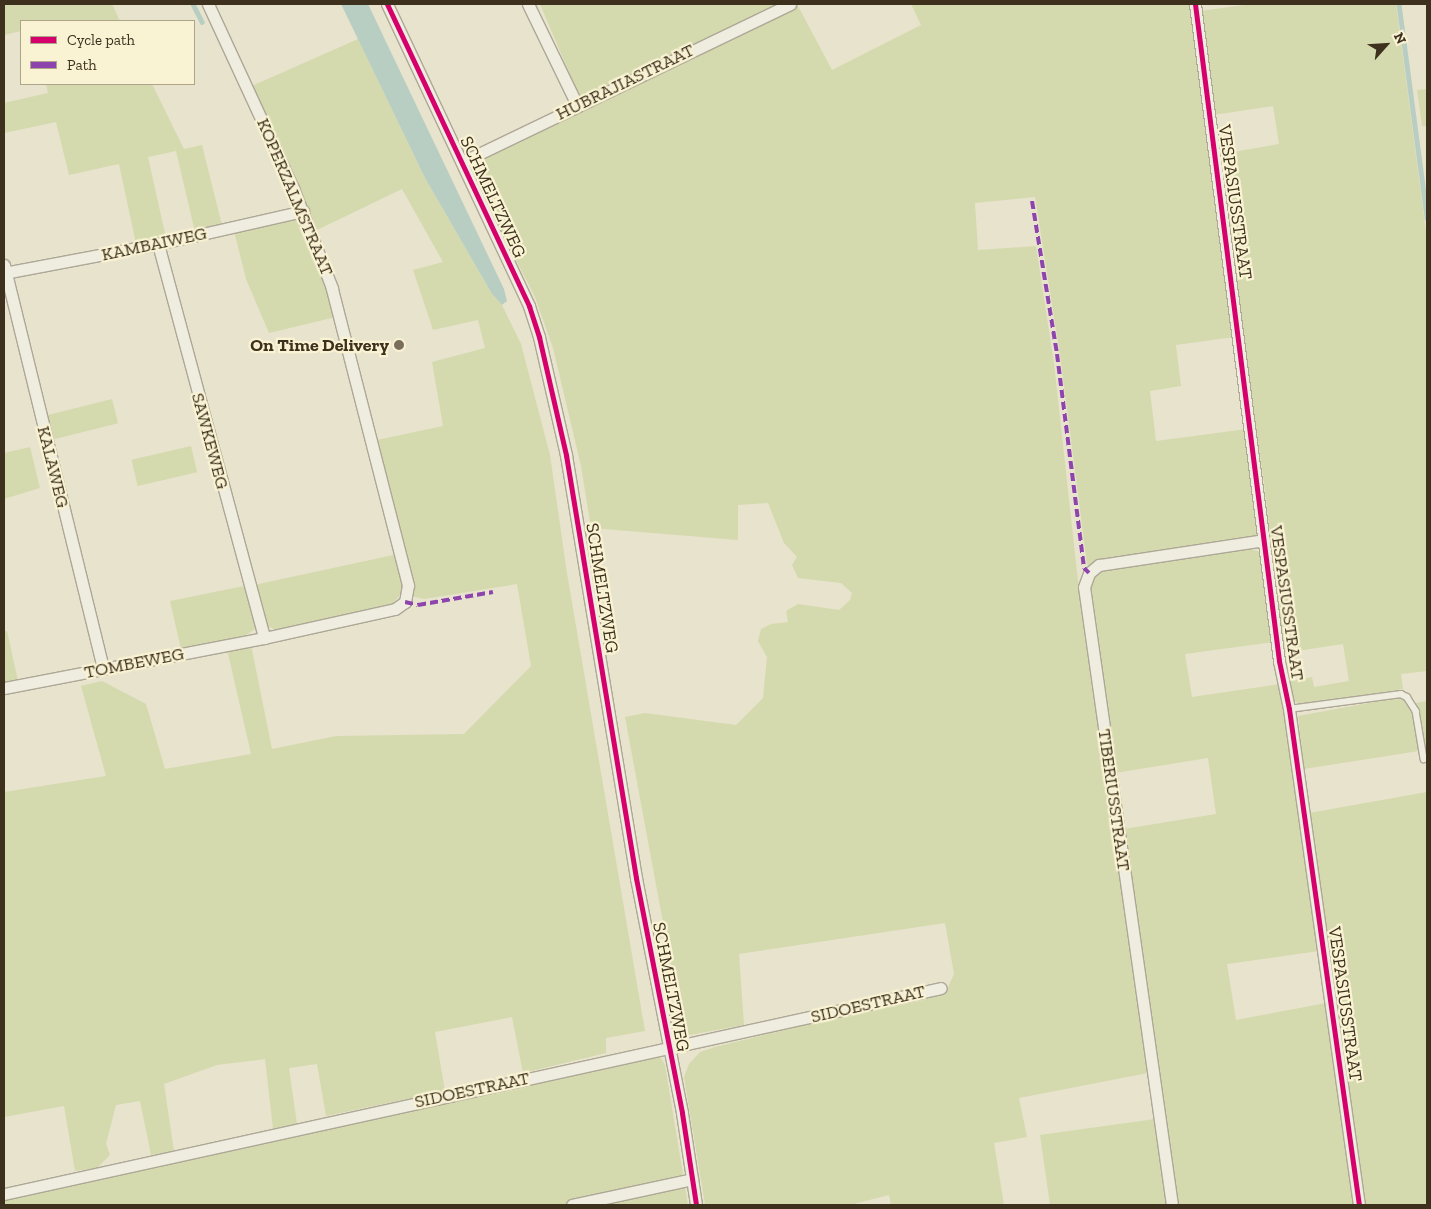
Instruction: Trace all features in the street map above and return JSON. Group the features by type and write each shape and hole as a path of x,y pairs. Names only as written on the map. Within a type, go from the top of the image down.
{"street":[{"name":"KOPERZALMSTRAAT","path":"208,4 303,211 332,288 408,585 405,602"},
{"name":"SCHMELTZWEG","path":"387,4 529,306 540,337 566,455 636,878 669,1047 696,1205"},
{"path":"528,4 577,106"},
{"name":"HUBRAJIASTRAAT","path":"462,162 790,4"},
{"name":"VESPASIUSSTRAAT","path":"1195,4 1279,661 1289,709 1359,1205"},
{"name":"KAMBAIWEG","path":"4,271 158,244 303,211"},
{"name":"SAWKEWEG","path":"158,244 264,638"},
{"name":"KALAWEG","path":"4,271 103,669"},
{"name":"TIBERIUSSTRAAT","path":"1172,1205 1084,588 1089,573 1099,565 1264,540"},
{"name":"TOMBEWEG","path":"4,688 264,638 395,610 405,602"},
{"name":"SIDOESTRAAT","path":"4,1194 940,988"},
{"path":"572,1205 692,1179"}],"lane":[{"path":"1289,709 1401,694 1407,697 1416,711 1424,759"}],"green space":[{"path":"4,4 112,4 120,20 20,20 20,31 4,35"},
{"path":"540,4 781,4 583,97 579,96"},
{"path":"797,4 832,70 921,25 911,4 1191,4 1217,222 1234,337 1176,345 1181,386 1150,391 1156,441 1247,429 1258,535 1255,539 1091,568 1087,564 1060,355 1035,197 975,203 978,250 1036,246 1054,363 1081,608 1148,1073 1019,1098 1027,1137 994,1143 1004,1205 891,1205 889,1195 850,1205 705,1205 684,1077 689,1064 700,1052 715,1047 917,998 945,994 954,974 945,923 739,954 744,1025 684,1036 625,717 645,713 736,725 763,698 767,657 758,641 761,629 771,624 788,622 786,611 798,604 839,610 850,600 852,593 841,583 798,578 792,565 797,557 784,543 768,503 738,505 738,540 591,528 581,466 553,348 535,297 469,169 474,160"},
{"path":"1252,4 1396,4 1427,239 1427,671 1401,674 1403,689 1305,706 1294,701 1289,686 1291,681 1312,677 1314,687 1349,681 1343,644 1284,653 1264,483 1216,155 1279,144 1273,106 1213,115 1200,11"},
{"path":"358,39 425,178 492,294 502,305 521,344 550,455 567,573 645,1031 606,1038 606,1053 523,1073 512,1017 435,1032 445,1091 326,1116 317,1064 289,1068 297,1124 273,1129 265,1059 217,1065 164,1084 174,1151 151,1155 140,1101 116,1105 106,1144 110,1155 97,1168 75,1171 64,1106 4,1117 4,792 106,776 81,686 102,681 146,704 165,769 251,754 227,649 251,645 272,749 336,736 464,734 531,666 517,584 424,599 411,596 377,440 443,426 432,362 485,348 478,320 433,330 413,270 443,262 402,189 317,230 252,86"},
{"path":"46,85 152,85 184,149 202,145 222,225 195,232 176,151 148,157 166,238 136,244 119,164 69,175 56,122 4,133 4,103 48,93"},
{"path":"1427,89 1427,126 1422,126 1417,90"},
{"path":"292,216 298,218 309,236 336,317 269,333 246,279 234,231"},
{"path":"112,399 118,423 53,439 47,415"},
{"path":"191,446 197,472 138,486 132,460"},
{"path":"30,447 40,488 4,499 4,453"},
{"path":"1247,547 1262,553 1273,642 1185,654 1192,697 1281,684 1319,951 1227,964 1236,1020 1326,1003 1355,1205 1177,1205 1124,829 1216,814 1208,758 1115,773 1088,591 1095,572 1103,569"},
{"path":"398,554 404,591 389,607 276,630 268,626 263,616 254,585"},
{"path":"244,586 255,616 255,629 245,636 181,649 170,601"},
{"path":"4,631 7,631 18,681 4,684"},
{"path":"1401,697 1412,708 1419,751 1304,769 1298,716"},
{"path":"1427,701 1427,751 1424,751 1416,703"},
{"path":"1427,792 1427,1205 1365,1205 1309,813"},
{"path":"654,1056 661,1058 665,1065 688,1205 4,1205 4,1198"},
{"path":"1155,1119 1167,1205 1050,1205 1040,1135"}],"shaded area":[{"path":"341,4 368,4 504,289 507,301 502,305 492,294 425,178"}],"waterway":[{"path":"193,4 202,22"},
{"path":"1399,4 1427,218"}],"marked path":[{"path":"1032,201 1057,354 1084,568 1089,573"},
{"path":"405,602 418,605 493,592"}],"cycle path":[{"path":"387,4 529,306 539,337 566,455 636,878 682,1113 696,1205"},
{"path":"1195,4 1279,661 1289,709 1359,1205"}],"place":[{"name":"On Time Delivery","path":"399,345"}]}
